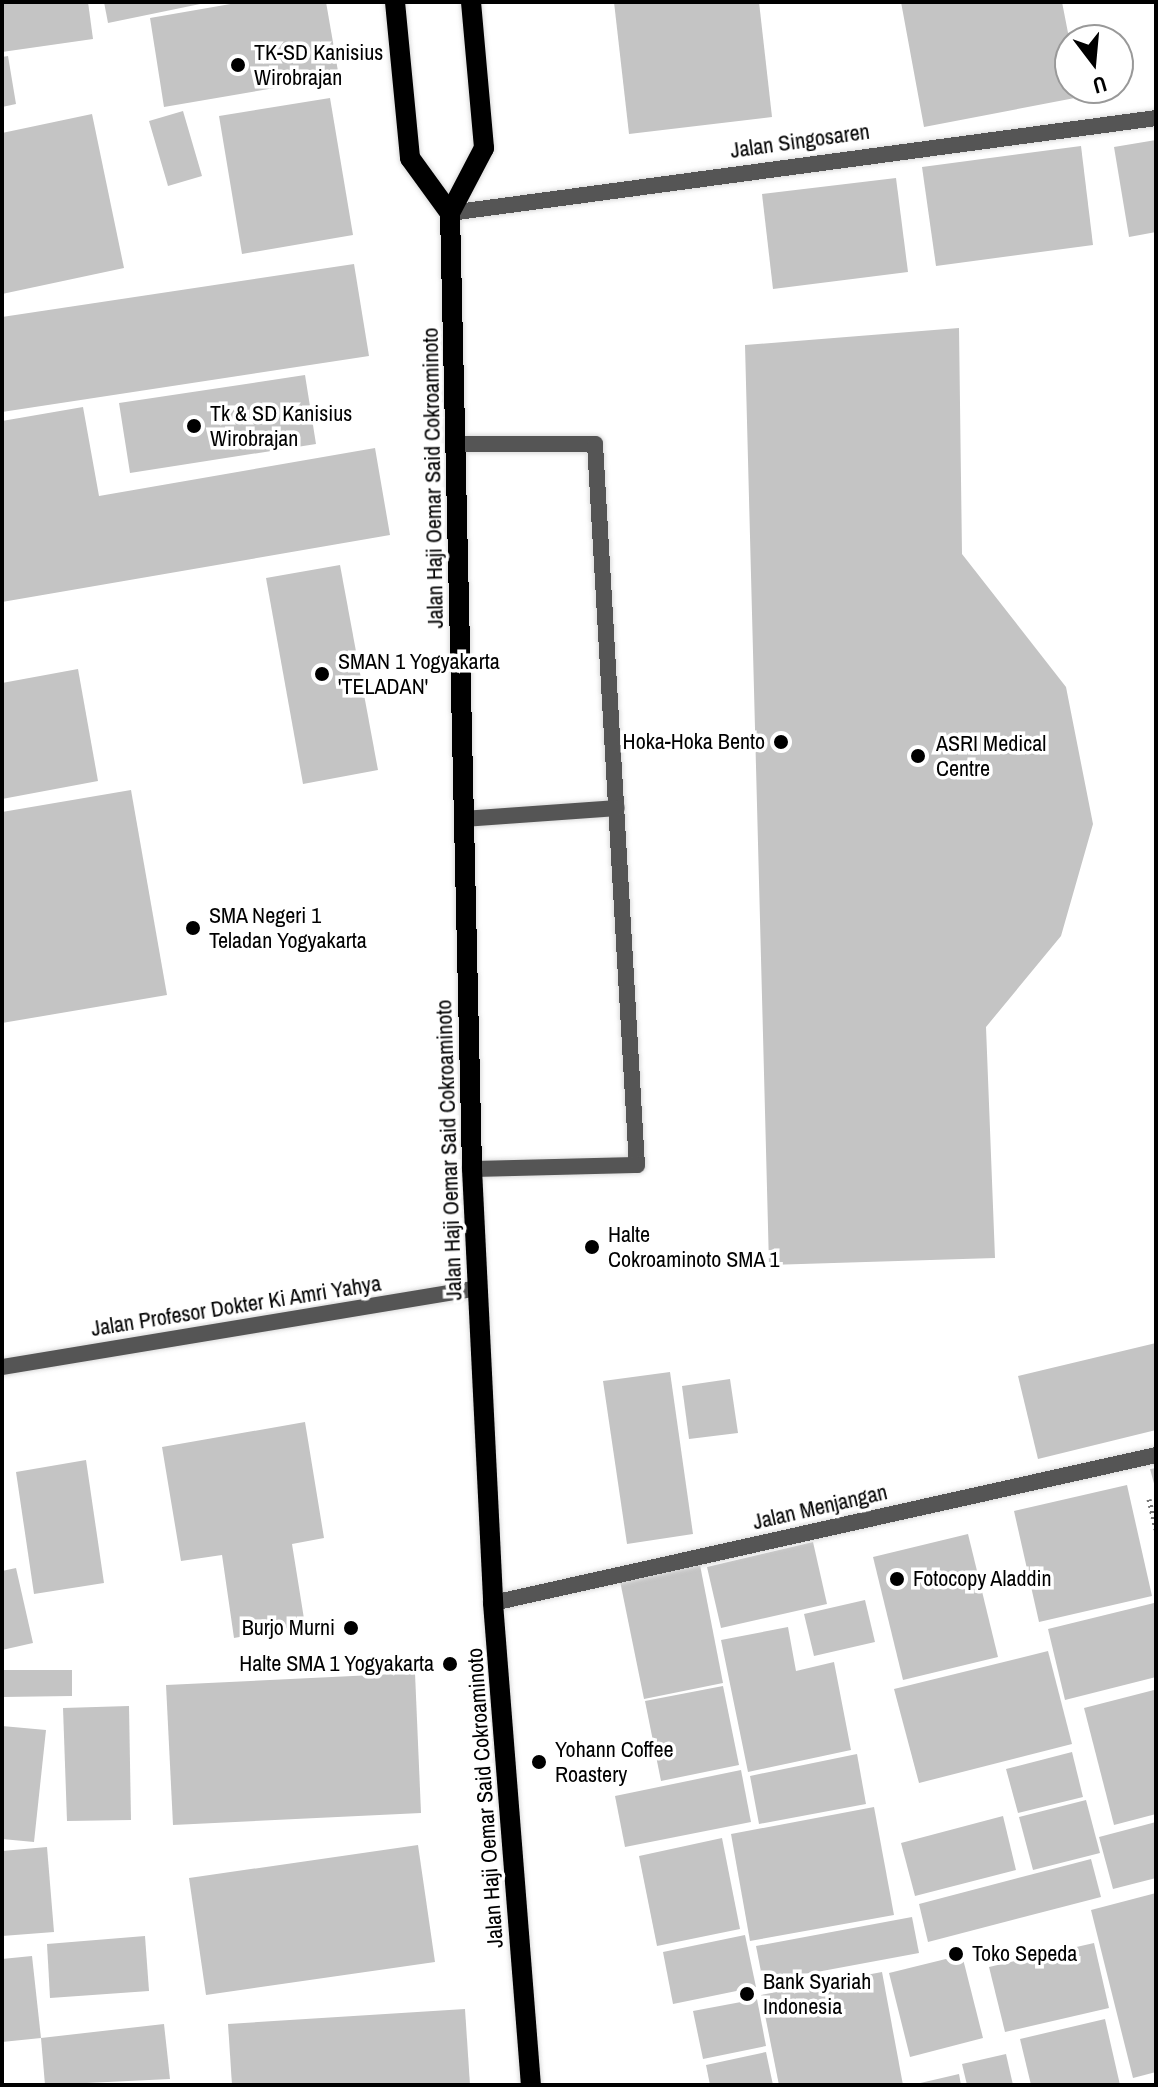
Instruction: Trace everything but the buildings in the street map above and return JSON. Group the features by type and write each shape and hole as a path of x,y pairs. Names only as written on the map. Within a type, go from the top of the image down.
{"main road":[{"path":"395,2 410,158 450,213"},
{"name":"Jalan Haji Oemar Said Cokroaminoto","path":"471,2 484,148 450,213 472,1169 493,1603 531,2085"}],"street":[{"name":"Jalan Singosaren","path":"450,213 1156,118"},
{"path":"456,444 595,444 637,1165 472,1169"},
{"path":"464,819 617,808"},
{"name":"Jalan Profesor Dokter Ki Amri Yahya","path":"2,1367 477,1288"},
{"name":"Jalan Menjangan","path":"493,1603 1156,1455"}],"place":[{"name":"TK-SD Kanisius Wirobrajan","path":"238,65"},
{"name":"Tk & SD Kanisius Wirobrajan","path":"194,426"},
{"name":"SMAN 1 Yogyakarta 'TELADAN'","path":"322,674"},
{"name":"Hoka-Hoka Bento","path":"781,742"},
{"name":"ASRI Medical Centre","path":"918,756"},
{"name":"SMA Negeri 1 Teladan Yogyakarta","path":"193,928"},
{"name":"Halte Cokroaminoto SMA 1","path":"592,1247"},
{"name":"Fotocopy Aladdin","path":"897,1579"},
{"name":"Burjo Murni","path":"351,1628"},
{"name":"Halte SMA 1 Yogyakarta","path":"450,1664"},
{"name":"Yohann Coffee Roastery","path":"539,1762"},
{"name":"Toko Sepeda","path":"956,1954"},
{"name":"Bank Syariah Indonesia","path":"747,1994"}]}
